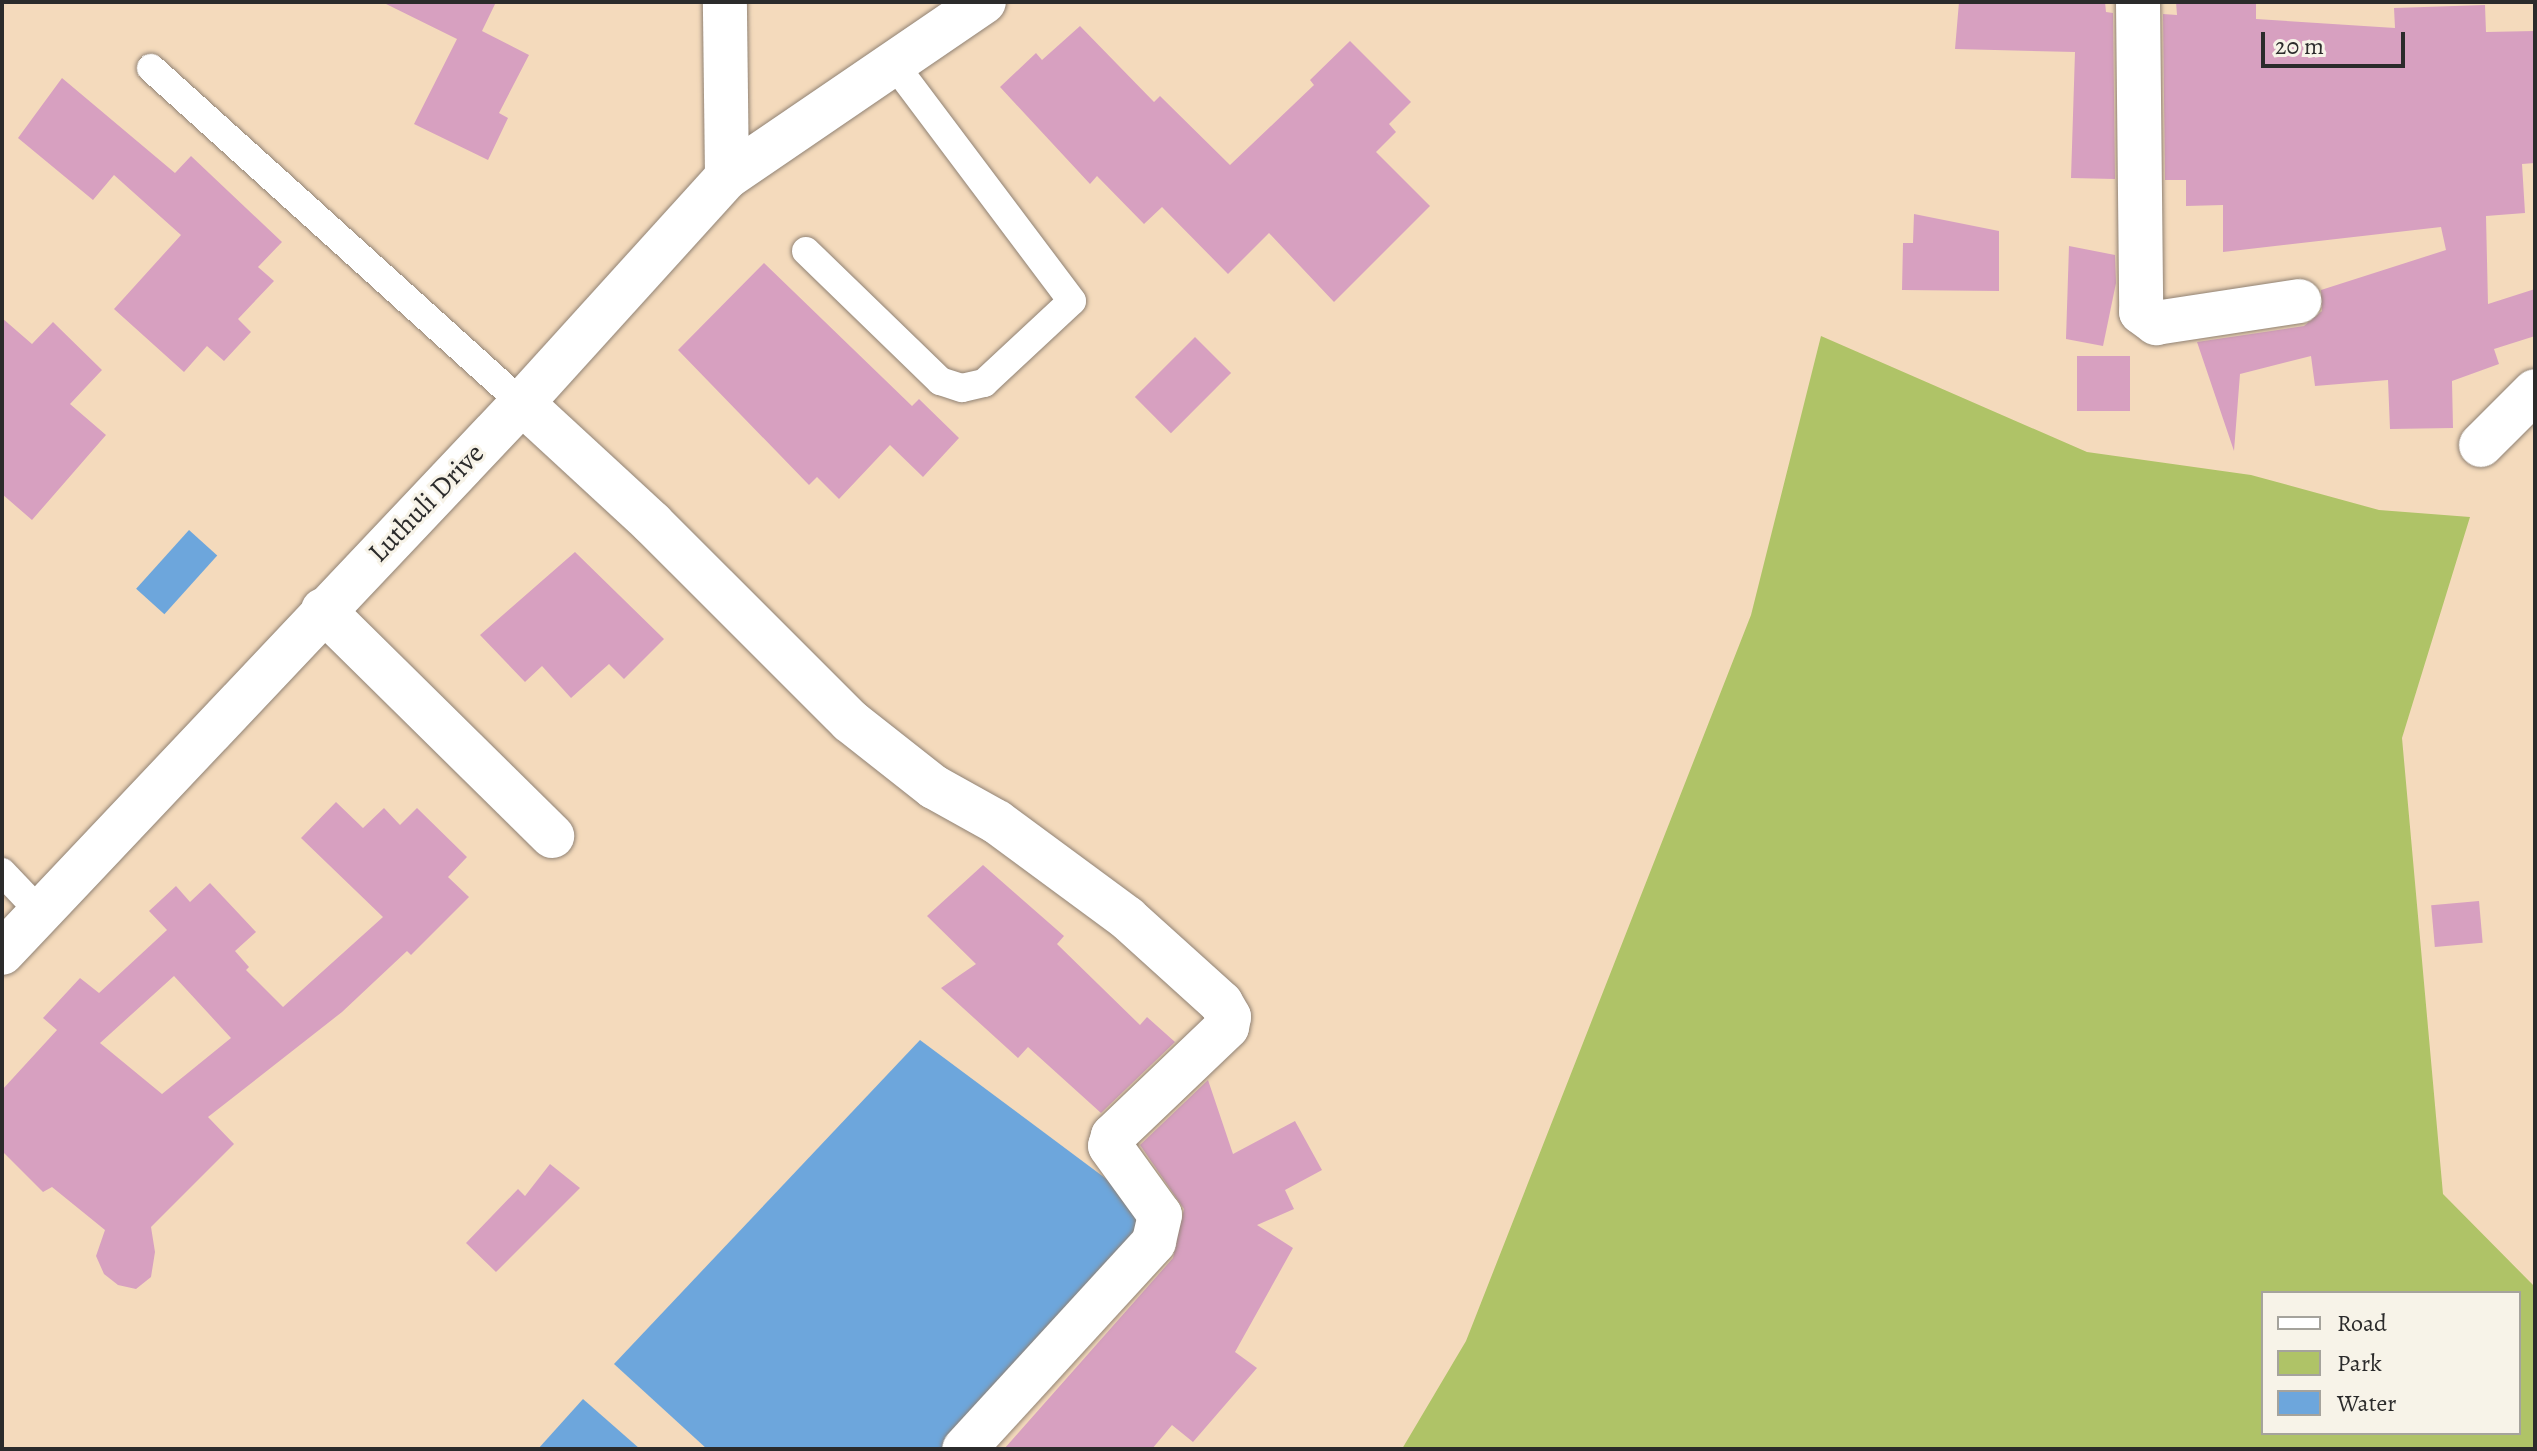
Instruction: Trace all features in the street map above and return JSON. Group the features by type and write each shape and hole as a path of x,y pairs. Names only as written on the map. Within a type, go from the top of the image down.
{"street":[{"path":"725,2 727,177"},
{"name":"Luthuli Drive","path":"2,953 43,915 323,610 522,403 727,177 984,2"},
{"path":"2138,2 2141,312 2156,323 2299,301"},
{"path":"2481,445 2535,391"},
{"path":"522,403 652,523 850,721 934,787 997,822 1127,918 1221,1003 1229,1017 1227,1027 1113,1136 1110,1146 1160,1215 1154,1242 964,1449"},
{"path":"323,610 552,836"}],"lane":[{"path":"806,251 940,381 962,388 984,383 1072,301 894,64"},
{"path":"151,68 522,403"},
{"path":"2,872 43,915"}],"green space":[{"path":"1821,336 2087,452 2251,475 2379,510 2470,517 2402,738 2443,1194 2535,1287 2535,1449 1402,1449 1466,1341 1751,615"}],"water":[{"path":"189,530 217,555 164,614 136,589"},
{"path":"920,1040 1156,1216 947,1449 707,1449 614,1364"},
{"path":"583,1399 640,1449 538,1449"}],"building":[{"path":"382,2 496,2 482,31 529,55 499,113 508,118 488,160 414,124 457,39"},
{"path":"1959,2 2105,2 2106,12 2113,13 2115,179 2071,178 2075,52 1955,49"},
{"path":"2176,2 2256,2 2256,19 2395,28 2394,8 2485,5 2486,32 2535,31 2535,163 2522,164 2525,213 2486,216 2488,304 2535,289 2535,336 2494,349 2499,364 2452,381 2453,428 2390,429 2388,380 2315,386 2311,356 2240,374 2234,451 2197,342 2304,326 2322,311 2321,290 2446,250 2441,227 2223,252 2223,205 2186,206 2186,180 2165,180 2163,14 2177,15"},
{"path":"1080,26 1154,102 1160,96 1230,165 1314,85 1310,80 1350,41 1411,102 1389,124 1396,132 1376,152 1430,206 1334,302 1269,233 1228,274 1162,207 1144,224 1097,176 1090,184 1000,87 1036,53 1042,60"},
{"path":"62,78 175,173 191,156 282,242 258,267 274,281 238,319 251,332 224,361 207,346 184,372 114,309 181,235 114,175 93,200 18,138"},
{"path":"1914,214 1999,231 1999,291 1902,290 1903,243 1913,243"},
{"path":"2069,246 2115,255 2116,283 2103,346 2066,339"},
{"path":"764,263 912,406 919,399 959,438 923,477 890,445 839,499 817,477 809,485 678,350"},
{"path":"2,318 32,344 53,322 102,370 70,404 106,435 32,520 2,494"},
{"path":"1195,337 1231,373 1171,433 1135,397"},
{"path":"2077,356 2130,356 2130,411 2077,411"},
{"path":"575,552 664,639 624,679 609,664 571,698 542,666 525,682 480,635"},
{"path":"336,802 363,828 384,808 400,825 417,808 467,857 448,877 469,897 411,955 407,951 342,1012 208,1117 234,1144 151,1227 155,1252 151,1277 136,1289 118,1285 104,1274 96,1256 105,1230 52,1187 43,1192 2,1151 2,1090 57,1030 43,1018 80,978 99,993 167,930 149,911 176,886 190,902 210,883 256,932 235,951 249,967 246,970 283,1007 383,917 301,838","holes":["174,976 231,1038 162,1094 100,1043"]},
{"path":"983,865 1064,936 1057,944 1140,1025 1147,1017 1175,1042 1101,1113 1028,1047 1018,1058 941,988 976,964 927,916"},
{"path":"2479,901 2483,943 2435,947 2431,905"},
{"path":"1208,1080 1233,1154 1295,1121 1322,1170 1285,1190 1294,1209 1257,1225 1293,1248 1235,1352 1257,1368 1193,1442 1172,1425 1152,1449 1004,1449 1173,1258 1184,1209 1140,1145"},
{"path":"550,1164 580,1188 496,1272 466,1243 518,1189 525,1196"}]}
